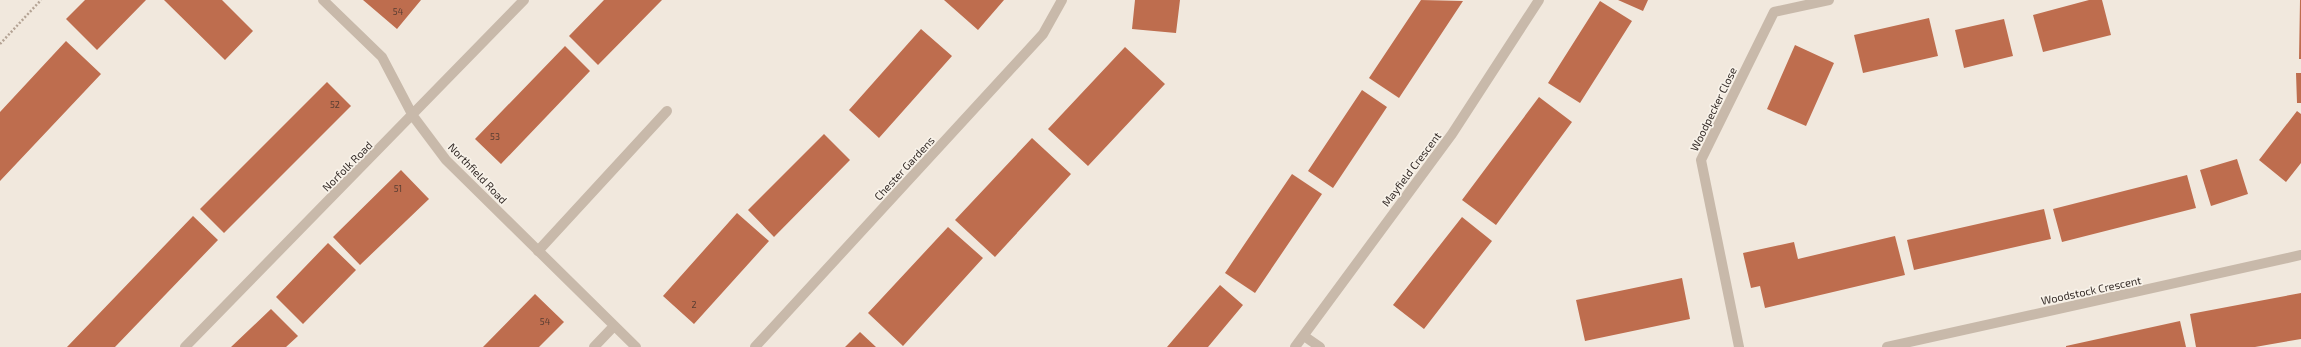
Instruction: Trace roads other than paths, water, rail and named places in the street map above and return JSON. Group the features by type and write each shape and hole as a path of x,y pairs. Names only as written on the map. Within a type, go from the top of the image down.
{"street":[{"name":"Northfield Road","path":"323,0 382,58 413,116 446,160 636,347"},
{"name":"Norfolk Road","path":"185,347 413,116 524,0"},
{"name":"Chester Gardens","path":"756,347 1043,34 1062,0"},
{"name":"Mayfield Crescent","path":"1295,347 1452,134 1539,0"},
{"name":"Woodpecker Close","path":"1739,347 1701,160 1774,12 1829,0"},
{"path":"538,251 667,111"},
{"name":"Woodstock Crescent","path":"1887,347 2301,256"},
{"path":"594,347 614,326"},
{"path":"1304,336 1320,347"}]}
